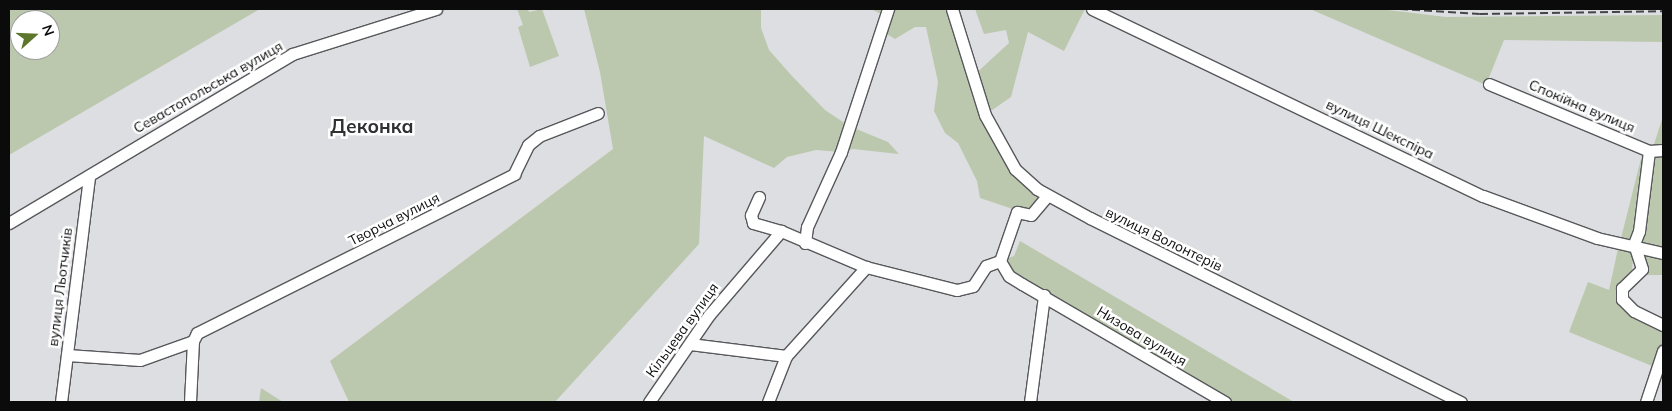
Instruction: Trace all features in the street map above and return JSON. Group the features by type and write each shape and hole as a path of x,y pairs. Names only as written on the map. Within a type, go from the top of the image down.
{"street":[{"name":"Севастопольська вулиця","path":"9,223 292,54 436,9"},
{"path":"805,243 807,227 842,152 888,9"},
{"name":"вулиця Волонтерів","path":"952,9 985,115 1015,169 1047,196 1461,402"},
{"name":"вулиця Шекспіра","path":"1092,9 1483,196 1597,238 1634,244 1663,253"},
{"name":"Спокійна вулиця","path":"1489,84 1649,151 1663,150"},
{"name":"Творча вулиця","path":"67,355 140,360 193,342 197,333 514,174 528,145 539,136 598,113"},
{"path":"1649,151 1639,231 1634,244 1642,269 1622,288 1622,299 1634,311 1663,325"},
{"name":"вулиця Льотчиків","path":"61,402 89,176"},
{"path":"759,197 751,220 866,267 957,290 973,286 986,266 1000,262 1017,212 1031,215 1047,196"},
{"name":"Кільцева вулиця","path":"648,402 709,315 780,231"},
{"name":"Низова вулиця","path":"1000,262 1009,276 1225,402"},
{"path":"768,402 786,356 866,267"},
{"path":"1030,402 1044,295"},
{"path":"190,402 193,342"},
{"path":"690,344 786,356"},
{"path":"1646,402 1663,351"}],"green space":[{"path":"9,9 260,9 9,155"},
{"path":"517,9 528,9 529,12 542,9 559,56 530,67 518,27 523,25"},
{"path":"584,9 761,9 761,28 769,50 792,76 825,110 849,126 888,142 899,154 853,149 841,152 816,150 787,157 774,168 704,136 699,244 555,402 349,402 330,361 613,149 600,72"},
{"path":"871,9 952,9 972,77 1009,43 1006,30 984,34 975,9 1085,9 1064,51 1028,32 1011,97 985,115 1015,169 1047,196 1031,215 980,198 977,181 958,143 945,133 934,111 938,82 926,27 915,27 895,39 880,30 885,16"},
{"path":"1310,9 1380,9 1446,17 1663,15 1663,42 1504,40 1486,85"},
{"path":"1663,116 1663,275 1644,275 1637,243 1651,154"},
{"path":"1643,151 1647,152 1632,243 1620,242"},
{"path":"1020,241 1294,402 1225,402 1022,284 1000,261 1014,256"},
{"path":"1619,244 1634,244 1632,271 1617,297 1623,309 1630,315 1663,328 1663,351 1657,368 1569,332 1588,282 1609,290"},
{"path":"261,388 283,402 259,402"}],"railway":[{"path":"1400,9 1480,14 1663,11"}],"district":[{"name":"Деконка","path":"372,127"}]}
